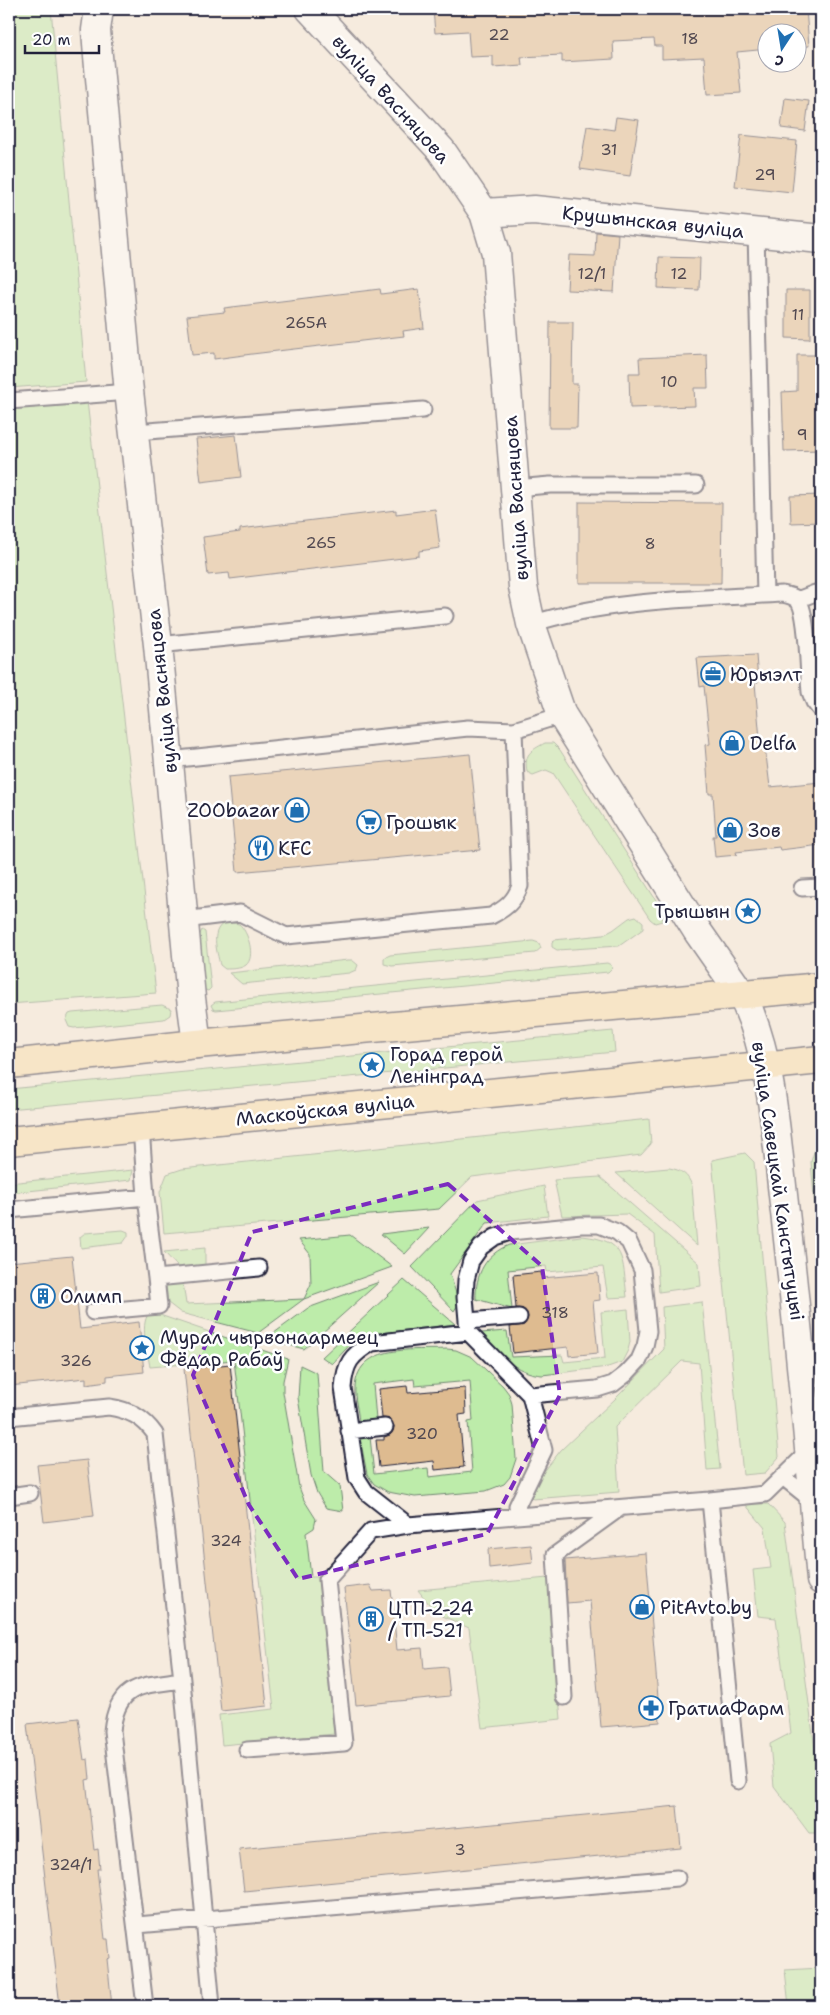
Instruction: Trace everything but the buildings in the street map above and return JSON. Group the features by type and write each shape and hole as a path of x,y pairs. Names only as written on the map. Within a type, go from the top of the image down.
{"main road":[{"path":"9,1064 197,1044 821,987"},
{"name":"Маскоўская вуліца","path":"9,1141 766,1067 821,1060"}],"street":[{"name":"вуліца Васняцова","path":"99,9 96,30 98,56 130,392 158,645 197,1044"},
{"name":"вуліца Васняцова","path":"310,9 441,150 484,213 496,254 523,587 531,624 562,715 698,932 742,995"},
{"name":"Крушынская вуліца","path":"484,213 534,210 821,239"},
{"name":"вуліца Савецкай Канстытуцыі","path":"742,995 757,1029 766,1067 776,1137 810,1451 821,1580"}],"lane":[{"path":"756,232 765,595"},
{"path":"9,401 130,392"},
{"path":"135,432 424,410"},
{"path":"516,488 550,485 696,485"},
{"path":"798,600 815,593 821,593"},
{"path":"531,624 560,615 617,605 782,594 791,596 798,600 804,615 810,692 814,702 821,711"},
{"path":"158,645 445,616"},
{"path":"169,760 468,728 514,730 562,715"},
{"path":"184,920 240,914 286,936 491,916 504,910 514,900 520,886 514,730"},
{"path":"802,888 821,886"},
{"path":"93,1312 159,1306 146,1197 141,1128"},
{"path":"9,1210 146,1197"},
{"path":"519,1515 517,1506 544,1450 530,1394 468,1327 465,1297 466,1280 471,1261 482,1247 495,1237 510,1232 582,1224 599,1225 617,1232 629,1242 642,1270 648,1330 646,1346 639,1360 613,1384 597,1389 530,1394"},
{"path":"156,1278 259,1268"},
{"path":"408,1525 366,1492 357,1478 343,1388 344,1374 349,1360 358,1350 372,1343 519,1317"},
{"path":"9,1417 109,1407 137,1416 152,1429 157,1444 182,1680 212,2006"},
{"path":"349,1431 385,1427"},
{"path":"247,1750 344,1743 328,1580 371,1531 408,1525 765,1494 810,1451"},
{"path":"783,1477 814,1502"},
{"path":"9,1496 30,1493"},
{"path":"710,1500 738,1781"},
{"path":"564,1697 555,1555 621,1507"},
{"path":"145,2006 137,1926 112,1731 116,1708 123,1698 133,1690 143,1685 182,1680"},
{"path":"137,1926 677,1878"}],"highlighted area":[{"path":"448,1184 542,1266 560,1395 487,1534 298,1579 249,1505 193,1375 252,1232"}],"green space":[{"path":"9,9 51,9 86,382 9,388"},
{"path":"87,401 156,993 9,1004 9,408"},
{"path":"545,743 553,743 560,750 663,911 662,921 655,923 650,919 553,773 546,770 533,775 527,772 527,757 535,748"},
{"path":"636,916 643,922 643,929 619,946 557,950 552,947 554,940 603,935 629,918"},
{"path":"227,922 239,924 250,944 249,961 246,965 236,969 225,969 220,965 216,947 218,929"},
{"path":"202,930 205,932 211,988 208,991 203,989 198,938"},
{"path":"533,941 539,943 541,948 535,953 392,966 384,964 384,958 390,955"},
{"path":"352,960 358,965 356,970 349,973 242,984 229,973"},
{"path":"607,963 612,968 608,972 216,1010 211,1005 215,1002"},
{"path":"162,1005 171,1009 170,1015 164,1019 74,1028 69,1027 66,1020 69,1014 72,1013"},
{"path":"613,1031 615,1052 9,1109 9,1089"},
{"path":"649,1119 651,1144 641,1155 472,1177 439,1209 164,1233 160,1192 167,1174 182,1169"},
{"path":"817,1141 821,1141 821,1278 811,1162"},
{"path":"745,1153 754,1162 779,1457 765,1473 743,1475 712,1160"},
{"path":"669,1168 684,1173 692,1186 697,1246 616,1173"},
{"path":"133,1170 131,1180 9,1193 9,1183"},
{"path":"600,1177 699,1263 701,1286 659,1292 655,1235 627,1214 562,1216 554,1180"},
{"path":"544,1186 548,1216 487,1223 450,1274 459,1303 454,1311 412,1267 477,1200"},
{"path":"429,1228 405,1254 381,1234"},
{"path":"123,1230 128,1232 128,1236 123,1243 81,1248 80,1237 85,1233"},
{"path":"350,1235 392,1267 304,1299 311,1284 310,1254 299,1240"},
{"path":"581,1236 607,1242 619,1253 624,1272 627,1297 608,1298 603,1267 547,1272 546,1266 508,1270 512,1309 476,1299 476,1290 483,1266 488,1259 501,1249 509,1245"},
{"path":"205,1248 205,1265 178,1267 164,1252"},
{"path":"404,1280 455,1324 358,1336 332,1364 322,1357"},
{"path":"379,1282 304,1349 266,1339 308,1308"},
{"path":"183,1283 186,1304 304,1299 258,1333 181,1313 168,1303 166,1284"},
{"path":"702,1302 720,1469 707,1470 699,1363 682,1361 615,1427 619,1492 533,1499 528,1496 531,1488 561,1450 664,1349 662,1307"},
{"path":"628,1309 630,1342 628,1350 622,1362 608,1367 542,1375 524,1371 500,1355 481,1333 507,1331 511,1357 562,1355 564,1362 605,1358 601,1312"},
{"path":"151,1312 288,1359 283,1381 283,1392 299,1487 304,1500 316,1519 314,1528 306,1533 311,1577 318,1577 334,1734 222,1745 219,1715 274,1709 234,1360 150,1367 144,1329 147,1316"},
{"path":"456,1350 472,1357 509,1394 512,1404 516,1459 510,1477 504,1484 486,1491 415,1497 388,1492 374,1484 367,1474 360,1438 370,1437 374,1474 428,1468 429,1477 472,1472 468,1422 473,1421 470,1381 415,1386 414,1379 373,1384 376,1420 359,1421 355,1387 359,1373 367,1362 377,1356 390,1352"},
{"path":"300,1365 317,1373 324,1472 340,1486 343,1511 326,1508 317,1493 311,1475 298,1398"},
{"path":"745,1504 768,1504 785,1522 821,1795 821,1833 809,1833 774,1786 770,1744 791,1733 776,1618 758,1616 753,1570 771,1568 765,1528"},
{"path":"548,1578 561,1719 482,1728 469,1628 436,1613 418,1590"},
{"path":"821,1968 821,2006 789,2006 785,1970"}],"place":[{"name":"Юрыэлт","path":"713,674"},
{"name":"Delfa","path":"732,743"},
{"name":"ZOObazar","path":"297,810"},
{"name":"Грошык","path":"369,822"},
{"name":"Зов","path":"730,830"},
{"name":"KFC","path":"261,848"},
{"name":"Трышын","path":"748,911"},
{"name":"Горад герой Ленінград","path":"372,1065"},
{"name":"Олимп","path":"43,1296"},
{"name":"Мурал чырвонаармеец Фёдар Рабаў","path":"142,1348"},
{"name":"PitAvto.by","path":"642,1607"},
{"name":"ЦТП-2-24 / ТП-521","path":"371,1619"},
{"name":"ГратиаФарм","path":"651,1708"}]}
